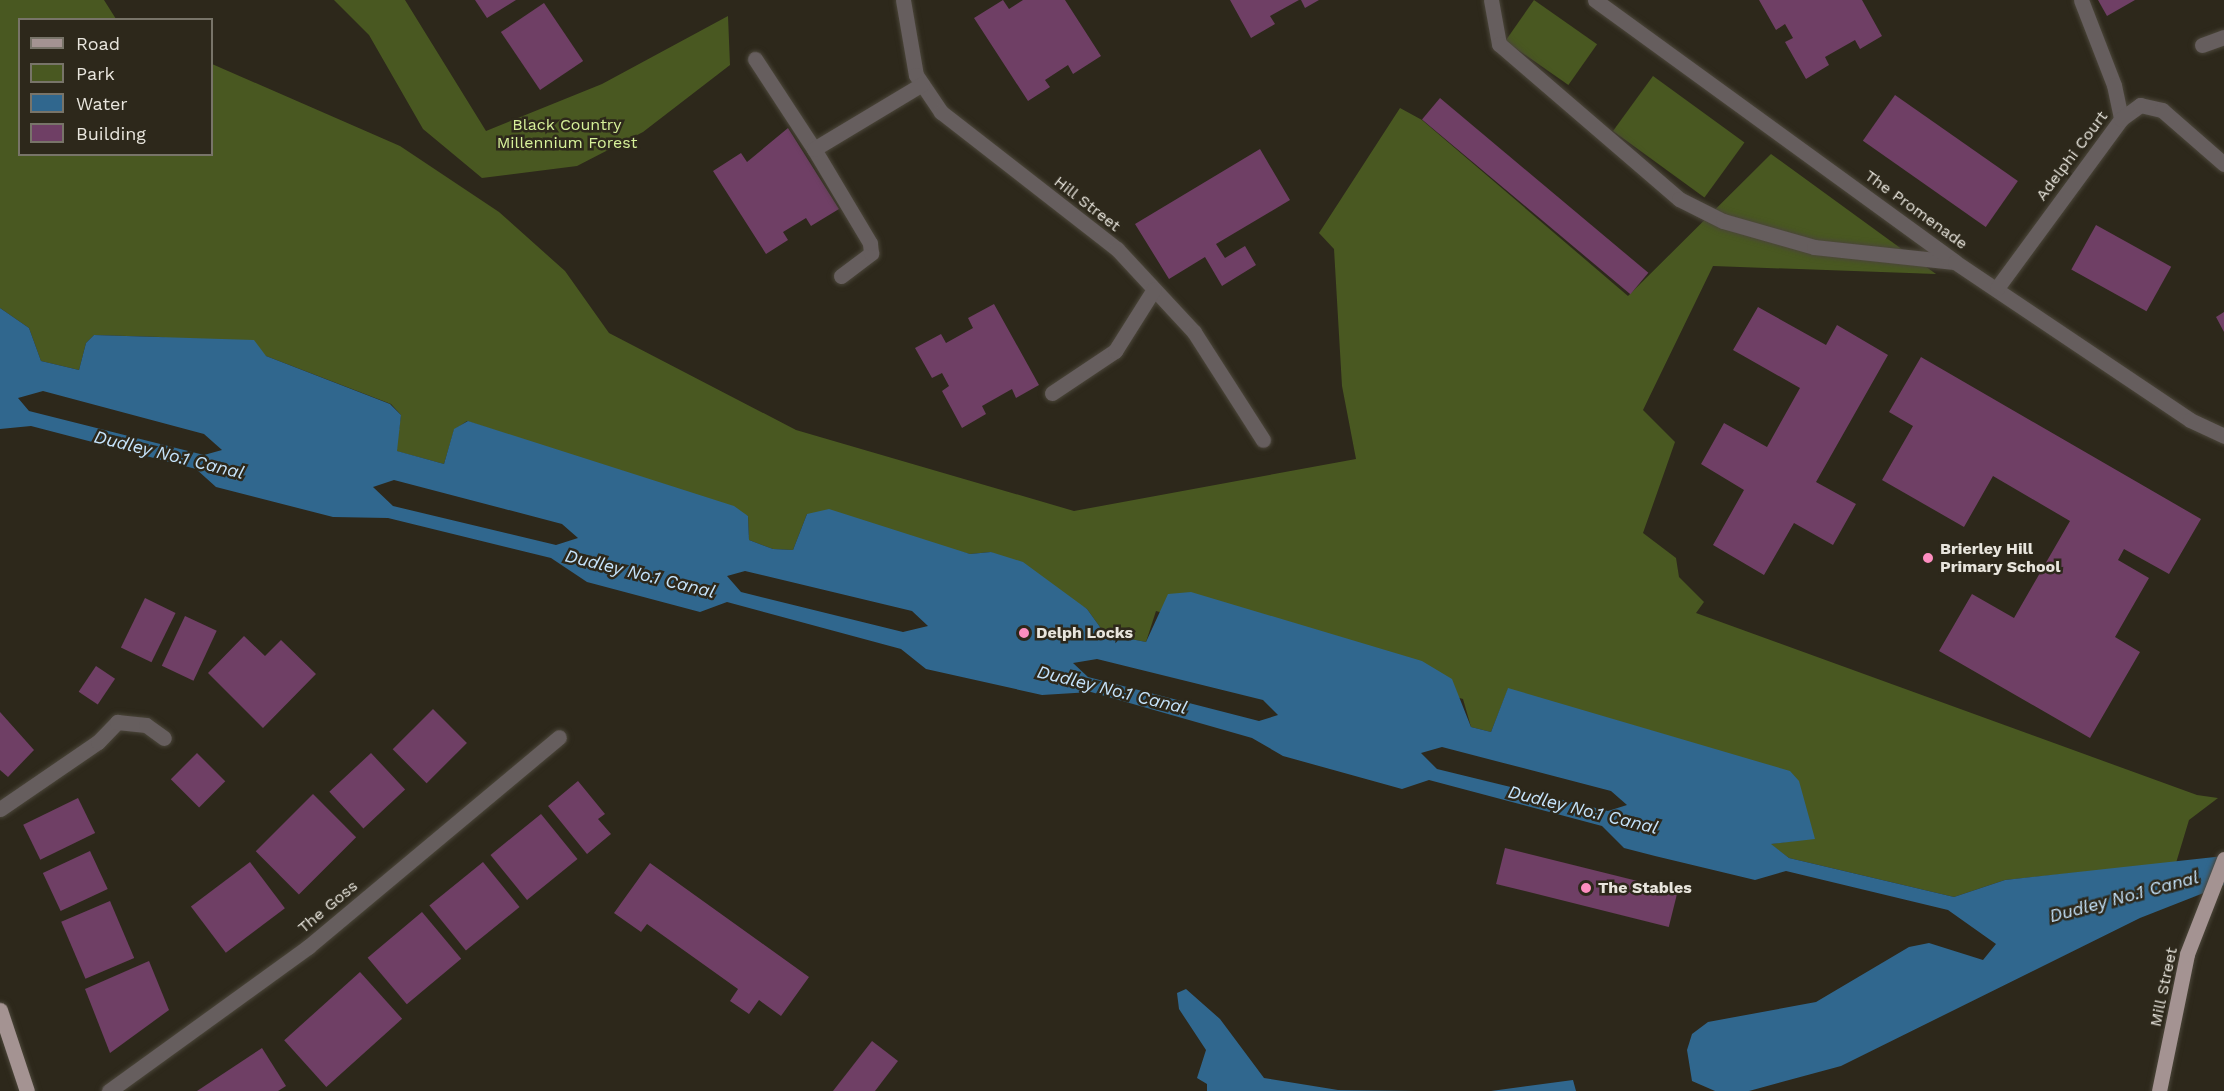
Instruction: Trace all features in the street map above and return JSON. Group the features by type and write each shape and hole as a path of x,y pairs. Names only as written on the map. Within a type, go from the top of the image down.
{"main road":[{"name":"Mill Street","path":"2159,1091 2187,954 2224,859"},
{"path":"0,1010 27,1091"}],"street":[{"name":"Hill Street","path":"903,0 922,84 941,112 1117,249 1194,332 1263,440"},
{"path":"1491,0 1500,44 1679,199 1723,221 1814,247 1955,262"},
{"name":"The Promenade","path":"1595,0 1955,262 1997,288 2190,420 2224,436"},
{"path":"2081,0 2114,85 2121,119"},
{"path":"2202,45 2224,37"},
{"path":"755,59 814,149 870,243 871,254 841,276"},
{"path":"814,149 922,84"},
{"name":"Adelphi Court","path":"1997,288 2121,119 2140,105 2162,110 2224,164"},
{"path":"1052,393 1115,351 1154,289"},
{"path":"0,809 98,742 117,722 146,725 164,738"},
{"name":"The Goss","path":"110,1091 308,947 559,737"}],"green space":[{"path":"0,0 104,0 115,18 18,18 18,156 213,156 213,64 400,146 499,212 565,271 609,333 796,430 1074,511 1356,459 1342,386 1334,249 1319,233 1400,108 1422,120 1628,296 1771,154 1936,274 1713,266 1643,410 1675,442 1643,533 1676,558 1679,577 1704,602 1696,613 2197,795 2218,798 2189,820 2176,863 2005,880 1954,897 1789,858 1770,844 1814,838 1508,689 1491,732 1471,727 1463,699 1156,611 1146,642 1105,634 1087,609 991,552 970,554 807,514 793,550 773,549 749,540 748,516 467,421 454,430 444,464 396,451 401,415 391,404 266,356 160,337 94,335 86,343 79,370 41,361 29,328 0,308"},
{"name":"Black Country Millennium Forest","path":"334,0 405,0 486,131 602,84 728,16 730,65 643,132 577,166 482,178 423,129 369,35"},
{"path":"1534,0 1597,44 1568,85 1505,41"},
{"path":"1653,76 1744,142 1704,197 1613,131"}],"water":[{"name":"Dudley No.1 Canal","path":"0,308 29,328 41,361 79,370 86,343 94,335 254,340 266,356 390,404 401,415 397,451 444,464 454,429 468,421 734,506 748,516 749,540 773,549 793,550 807,514 829,509 970,554 991,552 1023,562 1087,609 1105,634 1146,642 1168,594 1191,592 1422,661 1452,679 1471,727 1491,732 1508,688 1790,771 1799,781 1815,839 1771,844 1789,858 1954,897 2005,880 2224,856 2224,885 2140,918 1841,1066 1749,1091 1715,1091 1692,1081 1687,1050 1692,1034 1708,1022 1816,1002 1909,947 1929,943 1983,960 1996,944 1948,910 1786,871 1755,880 1655,856 1624,848 1602,826 1429,780 1402,789 1283,756 1252,738 1091,692 1042,695 926,669 901,649 727,602 700,612 587,582 551,558 388,518 333,517 216,487 196,469 31,426 0,429","holes":["43,391 204,434 222,450 204,455 29,411 18,398","394,480 562,524 578,538 556,545 393,506 373,487","745,571 912,611 928,626 903,632 741,592 727,576","1097,659 1263,700 1278,715 1259,721 1088,677 1073,663","1442,747 1611,791 1627,805 1608,811 1437,769 1421,753"]},
{"path":"1186,989 1220,1019 1264,1078 1338,1090 1417,1091 1207,1091 1207,1084 1197,1078 1206,1050 1179,1009 1177,993"},
{"path":"1573,1080 1576,1091 1491,1091"}],"building":[{"path":"475,0 516,0 487,18"},
{"path":"1003,0 1009,9 1023,0 1065,0 1101,56 1073,74 1068,65 1045,80 1050,87 1028,101 974,18"},
{"path":"1230,0 1299,0 1270,16 1275,24 1251,38"},
{"path":"1301,0 1319,0 1305,8"},
{"path":"1759,0 1862,0 1882,36 1860,49 1855,40 1825,57 1829,65 1806,79 1785,42 1793,38 1785,24 1776,30"},
{"path":"2098,0 2135,0 2107,16"},
{"path":"544,3 583,61 540,90 501,32"},
{"path":"1895,95 2018,181 1986,227 1863,141"},
{"path":"1440,98 1648,273 1630,294 1422,119"},
{"path":"788,128 839,209 811,226 806,218 783,232 788,240 766,254 713,171 741,153 747,162"},
{"path":"1260,149 1290,200 1216,244 1225,258 1245,246 1256,265 1222,286 1205,257 1169,279 1135,224"},
{"path":"2096,225 2171,267 2146,311 2071,270"},
{"path":"994,304 1039,385 1016,398 1012,389 982,406 986,414 962,428 942,391 949,386 942,373 932,378 915,348 941,334 946,343 973,328 968,318"},
{"path":"1758,307 1826,345 1837,325 1888,355 1816,482 1856,504 1833,545 1794,523 1764,575 1713,545 1744,490 1701,464 1724,423 1767,447 1800,388 1733,350"},
{"path":"2224,312 2224,332 2216,317"},
{"path":"1921,357 2201,519 2169,574 2124,549 2118,560 2149,578 2115,637 2140,652 2090,738 1939,651 1972,594 2014,618 2070,521 1993,476 1964,527 1882,480 1913,426 1889,412"},
{"path":"145,598 176,613 151,662 121,647"},
{"path":"185,616 217,631 193,681 162,666"},
{"path":"244,636 265,656 281,640 316,674 263,728 208,673"},
{"path":"96,666 115,679 98,705 79,692"},
{"path":"433,709 467,743 427,783 393,749"},
{"path":"0,712 34,750 8,777 0,770"},
{"path":"197,753 225,781 199,807 171,779"},
{"path":"371,753 405,790 363,828 329,792"},
{"path":"578,781 605,814 598,819 611,834 587,854 548,806"},
{"path":"313,794 356,837 299,894 256,851"},
{"path":"78,798 95,833 40,860 23,825"},
{"path":"541,814 578,859 527,900 490,855"},
{"name":"The Stables","path":"1505,848 1678,891 1669,927 1496,884"},
{"path":"90,851 108,889 61,911 43,873"},
{"path":"250,862 285,908 226,953 191,907"},
{"path":"483,862 520,907 466,950 429,905"},
{"path":"650,863 809,977 781,1016 759,1000 749,1014 730,1001 738,989 647,924 641,932 614,913"},
{"path":"110,901 134,958 85,979 61,922"},
{"path":"422,912 461,959 407,1004 368,958"},
{"path":"149,961 169,1010 110,1053 85,989"},
{"path":"360,972 402,1019 326,1087 284,1040"},
{"path":"872,1041 898,1061 875,1091 833,1091"},
{"path":"262,1048 286,1086 278,1091 197,1091"}],"place":[{"name":"Brierley Hill Primary School","path":"1928,558"},
{"name":"Delph Locks","path":"1024,633"},
{"name":"The Stables","path":"1586,888"}]}
